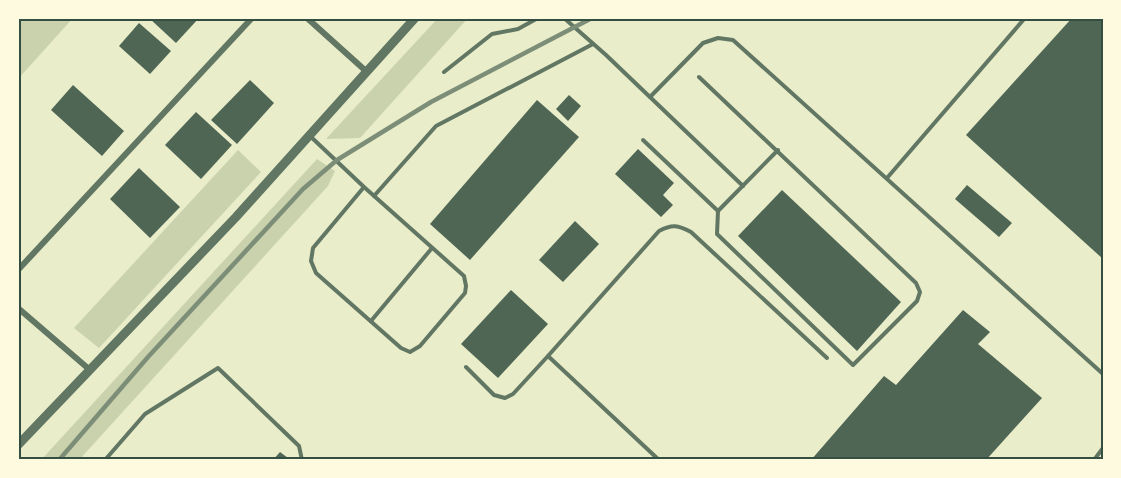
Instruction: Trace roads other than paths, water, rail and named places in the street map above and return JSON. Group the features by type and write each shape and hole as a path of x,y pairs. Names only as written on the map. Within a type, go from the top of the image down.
{"street":[{"path":"18,270 252,18"},
{"path":"307,18 367,72"},
{"path":"18,446 236,217 416,18"},
{"path":"18,308 90,370"}],"lane":[{"path":"444,72 492,34 518,29 538,18"},
{"path":"564,18 743,186"},
{"path":"887,178 1024,18"},
{"path":"650,97 703,43 718,38 733,40 1103,374"},
{"path":"374,196 436,126 593,44"},
{"path":"699,77 778,150 916,283 920,292 917,301 854,365 717,234 718,211 778,150"},
{"path":"310,135 364,187 464,276 465,293 420,346 410,352 401,348 316,273 311,261 314,248 364,187"},
{"path":"644,140 718,211"},
{"path":"466,367 494,395 505,398 513,394 659,231 670,225 680,226 691,232 826,358"},
{"path":"371,321 432,248"},
{"path":"548,356 659,460"},
{"path":"105,460 146,414 218,368 299,446 302,460"},
{"path":"1094,460 1103,448"}],"railway":[{"path":"59,460 148,357 303,189 337,160 431,102 592,18"}]}
